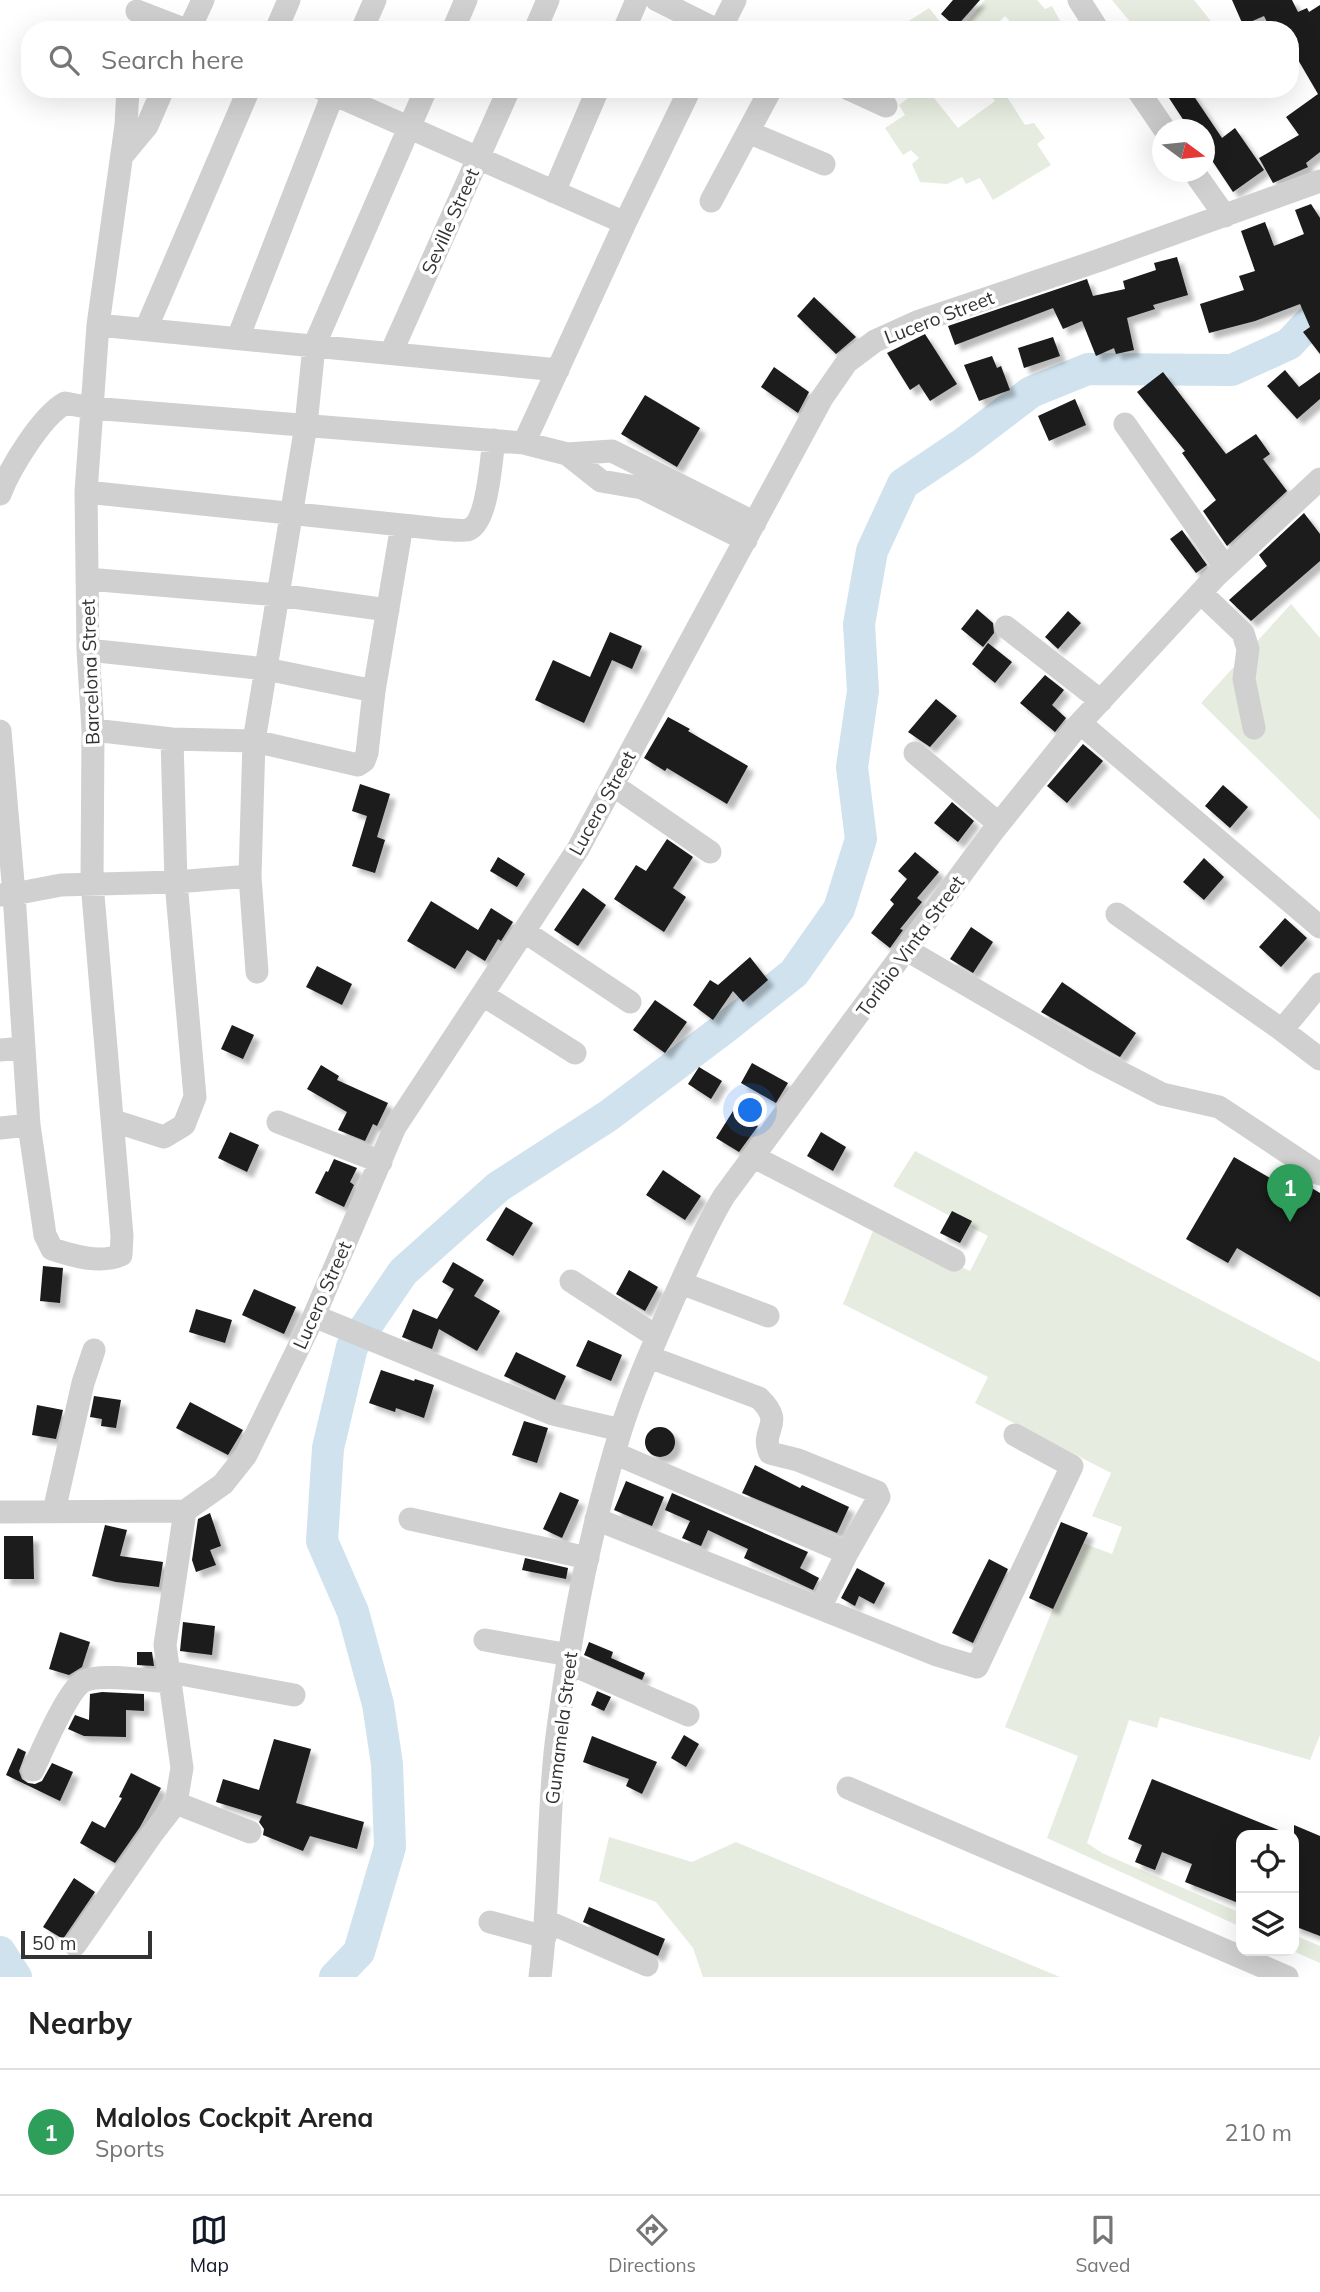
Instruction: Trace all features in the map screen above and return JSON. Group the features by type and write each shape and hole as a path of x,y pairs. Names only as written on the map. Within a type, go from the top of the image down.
{"street":[{"path":"192,21 203,0"},
{"path":"280,21 289,0"},
{"path":"366,21 376,0"},
{"path":"457,21 466,0"},
{"path":"539,21 548,0"},
{"path":"628,21 637,0"},
{"path":"657,0 700,21"},
{"path":"723,21 735,0"},
{"path":"1079,0 1092,21"},
{"path":"138,14 160,21"},
{"name":"Barcelona Street","path":"29,1125 45,1235 52,1249 69,1255 109,1260 121,1255 114,1121 92,883 93,730 88,650 86,492 98,325 128,98"},
{"path":"120,158 147,125 159,98"},
{"path":"146,329 245,98"},
{"path":"238,338 327,98"},
{"path":"345,98 625,223"},
{"path":"257,972 250,876 254,741 306,425 314,346 422,98"},
{"name":"Seville Street","path":"391,353 505,98"},
{"path":"554,192 594,98"},
{"path":"524,443 686,98"},
{"path":"711,201 766,98"},
{"path":"869,98 886,106"},
{"path":"1143,98 1157,119"},
{"path":"748,132 824,164"},
{"name":"Lucero Street","path":"185,1511 223,1484 246,1455 314,1316 396,1127 578,849 822,398 847,362 875,341 917,322 1320,181"},
{"path":"1201,182 1226,216"},
{"path":"98,325 558,370"},
{"path":"0,494 7,474 54,409 65,402 91,408 524,443 567,454 612,451 750,532"},
{"path":"1125,424 1225,567"},
{"path":"86,492 467,530 477,523 484,508 494,440"},
{"path":"567,454 601,481 642,488 750,532"},
{"path":"621,483 631,460"},
{"name":"Toribio Vinta Street","path":"605,1483 621,1430 653,1347 707,1223 724,1196 999,824 1080,723 1225,567 1320,479"},
{"path":"93,730 172,739 254,741 358,765 364,761 402,524"},
{"path":"87,579 278,595 388,610"},
{"path":"1201,593 1243,633 1248,649 1244,679 1254,728"},
{"path":"1006,627 1101,701"},
{"path":"88,650 266,669 374,691"},
{"path":"1080,723 1320,927"},
{"path":"0,734 9,968 24,1048 29,1125 0,1128"},
{"path":"114,1121 164,1137 184,1125 195,1097 176,882 172,739"},
{"path":"915,753 999,824"},
{"path":"613,785 710,852"},
{"path":"7,894 61,885 176,882 250,876"},
{"path":"1117,914 1320,1059"},
{"path":"525,932 630,1002"},
{"path":"907,950 1094,1059 1162,1094 1219,1107 1320,1174"},
{"path":"1282,1030 1320,984"},
{"path":"483,995 575,1053"},
{"path":"0,1050 24,1048"},
{"path":"278,1122 381,1162"},
{"path":"754,1157 954,1260"},
{"path":"570,1282 613,1307 653,1347 759,1398 771,1409 773,1418 767,1442 770,1453 798,1460 877,1492 879,1497 820,1608"},
{"path":"681,1283 768,1316"},
{"path":"314,1316 553,1415 621,1430"},
{"path":"54,1511 93,1350"},
{"path":"596,1518 937,1655 977,1667 1072,1466 1015,1434"},
{"path":"614,1453 847,1553"},
{"name":"Gumamela Street","path":"540,1977 556,1747 568,1659 587,1558 605,1483"},
{"path":"0,1512 185,1511 165,1645 182,1768 176,1803 152,1833 75,1945"},
{"path":"410,1519 587,1558"},
{"path":"485,1640 568,1659 688,1715"},
{"path":"33,1770 71,1693 84,1681 101,1678 171,1677 294,1695"},
{"path":"848,1788 1287,1977"},
{"path":"176,1803 250,1832"},
{"path":"490,1922 545,1929 647,1965"}],"shaded area":[{"path":"985,0 1037,0 1045,9 1052,6 1060,21 1010,21 1005,16 1000,21 968,21"},
{"path":"1112,0 1194,0 1211,21 1130,21"},
{"path":"929,8 940,21 909,21"},
{"path":"908,98 934,98 958,128 995,101 993,98 1008,98 1025,125 1034,123 1045,138 1037,144 1051,165 993,200 980,178 966,184 962,177 947,184 920,182 912,164 919,158 911,150 903,155 885,128 905,115 899,105"},
{"path":"1291,604 1320,638 1320,820 1201,703"},
{"path":"915,1151 1320,1362 1320,1735 1310,1760 1160,1717 1157,1728 1129,1720 1087,1843 1102,1853 1236,1911 1236,1925 1047,1838 1078,1756 1005,1727 1080,1542 1112,1554 1122,1527 1092,1516 1111,1473 975,1403 988,1377 843,1304 875,1226 970,1271 988,1236 893,1186"},
{"path":"609,1837 692,1862 736,1842 1060,1977 703,1977 693,1948 656,1902 599,1881"},
{"path":"1299,1937 1320,1946 1320,1963 1299,1954"}],"building":[{"path":"953,0 980,0 961,21 949,21 941,14"},
{"path":"1232,0 1292,0 1298,12 1307,8 1309,12 1320,5 1320,152 1306,163 1308,167 1273,183 1259,158 1299,135 1286,117 1318,94 1299,61 1299,21 1266,21 1264,16 1252,21 1241,21"},
{"path":"1169,98 1195,98 1209,119 1183,119"},
{"path":"1215,128 1222,138 1235,128 1264,170 1233,192 1215,165"},
{"path":"1311,204 1320,218 1320,354 1303,332 1310,327 1300,304 1255,321 1209,333 1200,304 1244,290 1239,276 1255,271 1241,231 1265,222 1274,246 1304,234 1295,210"},
{"path":"1177,257 1188,295 1153,305 1155,309 1127,318 1134,350 1116,354 1114,348 1096,356 1082,321 1063,329 1053,308 955,345 948,326 1087,279 1093,296 1125,289 1123,281 1156,270 1154,263"},
{"path":"814,297 856,337 836,354 797,316"},
{"path":"925,334 957,384 930,401 919,384 910,390 887,353"},
{"path":"1053,337 1060,356 1024,368 1018,348"},
{"path":"992,356 997,368 1001,366 1010,390 979,401 964,365"},
{"path":"774,367 809,392 798,413 761,387"},
{"path":"1285,370 1299,387 1320,372 1320,399 1297,419 1267,386"},
{"path":"1163,372 1226,454 1256,434 1270,454 1263,459 1287,491 1227,546 1203,511 1216,500 1182,453 1185,451 1137,392"},
{"path":"645,395 700,428 677,467 621,434"},
{"path":"1075,399 1086,425 1049,441 1038,416"},
{"path":"1304,513 1320,534 1320,561 1251,621 1229,600 1267,566 1259,555"},
{"path":"1182,530 1207,565 1196,573 1170,539"},
{"path":"977,609 993,623 994,633 983,647 961,629"},
{"path":"1068,611 1081,623 1058,649 1045,637"},
{"path":"610,632 642,646 632,669 612,660 584,723 535,700 553,660 590,677"},
{"path":"988,643 1012,662 995,683 972,664"},
{"path":"1045,675 1064,690 1052,705 1066,718 1055,732 1020,703"},
{"path":"936,699 957,716 930,747 908,732"},
{"path":"668,717 748,766 727,804 667,768 665,771 644,758"},
{"path":"1083,744 1103,761 1067,803 1047,786"},
{"path":"360,784 390,794 377,837 385,840 375,873 352,866 367,816 352,811"},
{"path":"1223,785 1248,807 1230,828 1205,806"},
{"path":"952,802 974,821 958,842 934,823"},
{"path":"667,839 693,857 673,888 686,897 664,932 614,899 636,865 646,871"},
{"path":"915,852 939,872 917,898 922,902 900,929 903,930 890,948 871,933 894,904 890,900 907,879 898,871"},
{"path":"498,857 525,874 517,887 490,871"},
{"path":"1204,858 1224,877 1204,900 1183,882"},
{"path":"583,888 606,905 578,946 554,930"},
{"path":"431,901 478,930 491,908 513,922 501,941 498,939 485,961 467,950 455,969 407,941"},
{"path":"1285,918 1307,938 1281,967 1259,947"},
{"path":"971,927 993,942 973,973 950,959"},
{"path":"750,957 768,980 743,1002 733,991 713,1020 693,1005 710,980 718,985"},
{"path":"317,966 352,984 342,1005 306,987"},
{"path":"1062,982 1136,1033 1120,1057 1041,1012"},
{"path":"655,1000 687,1022 665,1053 633,1030"},
{"path":"232,1025 254,1035 243,1059 221,1049"},
{"path":"752,1063 788,1083 776,1103 741,1083"},
{"path":"321,1065 339,1076 337,1080 388,1103 377,1126 373,1124 365,1141 338,1130 347,1112 307,1089"},
{"path":"699,1067 722,1081 711,1099 688,1084"},
{"path":"733,1111 758,1126 739,1152 716,1138"},
{"path":"230,1132 259,1145 247,1172 218,1158"},
{"path":"821,1132 846,1147 833,1171 807,1156"},
{"path":"1234,1157 1282,1185 1288,1174 1320,1193 1320,1297 1237,1248 1228,1263 1186,1239"},
{"path":"334,1159 357,1168 350,1182 354,1185 344,1207 315,1193"},
{"path":"663,1170 701,1196 685,1220 646,1195"},
{"path":"506,1207 533,1223 513,1256 486,1240"},
{"path":"952,1211 972,1221 960,1243 940,1233"},
{"path":"453,1262 484,1280 474,1296 500,1311 477,1351 439,1329 432,1349 402,1337 413,1309 437,1319 454,1289 442,1282"},
{"path":"43,1266 63,1268 60,1303 40,1301"},
{"path":"629,1270 658,1287 645,1311 616,1294"},
{"path":"254,1289 296,1307 284,1334 242,1315"},
{"path":"196,1309 232,1320 225,1343 189,1332"},
{"path":"588,1340 622,1355 611,1381 576,1366"},
{"path":"516,1352 566,1376 555,1400 504,1376"},
{"path":"381,1370 434,1385 424,1418 396,1408 395,1412 369,1403"},
{"path":"94,1396 121,1400 116,1428 101,1426 102,1419 90,1417"},
{"path":"190,1402 243,1430 228,1455 176,1428"},
{"path":"37,1405 63,1410 56,1439 32,1435"},
{"path":"524,1421 548,1428 537,1463 512,1455"},
{"path":"660,1427 666,1428 674,1436 674,1448 666,1456 660,1457 654,1456 646,1448 645,1442 646,1436 654,1428"},
{"path":"755,1465 800,1488 802,1485 849,1507 837,1533 742,1493"},
{"path":"626,1481 664,1497 652,1526 614,1510"},
{"path":"560,1492 579,1500 562,1538 543,1529"},
{"path":"672,1493 808,1552 800,1568 819,1578 813,1590 744,1558 748,1549 708,1530 701,1546 682,1538 690,1521 665,1510"},
{"path":"210,1513 221,1546 210,1550 216,1565 196,1572 192,1560 198,1519"},
{"path":"1061,1522 1088,1533 1053,1609 1029,1598"},
{"path":"105,1525 127,1530 120,1556 163,1562 159,1587 92,1576"},
{"path":"4,1536 33,1536 34,1579 4,1579"},
{"path":"525,1558 568,1568 566,1579 522,1570"},
{"path":"989,1559 1008,1569 973,1643 952,1633"},
{"path":"857,1568 885,1583 874,1604 859,1596 855,1606 841,1598"},
{"path":"183,1622 215,1626 212,1655 180,1651"},
{"path":"60,1632 90,1642 82,1667 69,1675 49,1669"},
{"path":"589,1642 613,1652 611,1658 645,1673 642,1680 584,1655"},
{"path":"137,1652 152,1652 154,1666 137,1665"},
{"path":"597,1691 611,1697 604,1711 591,1705"},
{"path":"90,1694 144,1694 144,1711 126,1710 126,1737 84,1736 68,1729 75,1715 89,1720"},
{"path":"684,1735 699,1744 686,1767 671,1758"},
{"path":"592,1736 657,1762 642,1794 626,1786 629,1779 583,1762"},
{"path":"274,1739 311,1749 296,1803 364,1822 357,1849 310,1836 303,1851 263,1835 264,1829 259,1822 262,1816 216,1802 223,1779 259,1790"},
{"path":"18,1748 26,1752 19,1771 22,1779 28,1783 42,1781 52,1763 73,1772 60,1801 6,1775"},
{"path":"131,1773 161,1788 140,1827 115,1863 80,1843 92,1821 105,1828 122,1798 119,1797"},
{"path":"1152,1779 1279,1830 1236,1830 1236,1902 1185,1882 1192,1864 1162,1852 1155,1870 1135,1862 1142,1845 1128,1839"},
{"path":"1294,1825 1320,1836 1320,1936 1299,1928 1299,1830 1294,1830"},
{"path":"74,1878 95,1892 63,1939 43,1927"},
{"path":"589,1907 665,1939 658,1956 583,1922"}],"waterway":[{"path":"335,1977 359,1952 390,1847 387,1764 378,1704 353,1612 322,1541 328,1448 352,1347 403,1272 498,1187 608,1116 794,973 839,909 861,839 852,767 863,691 859,624 872,551 903,484 964,443 1031,392 1088,369 1232,370 1289,344 1320,311"},
{"path":"0,1952 16,1977"}],"place":[{"name":"Malolos Cockpit Arena","path":"1290,1222"}]}
